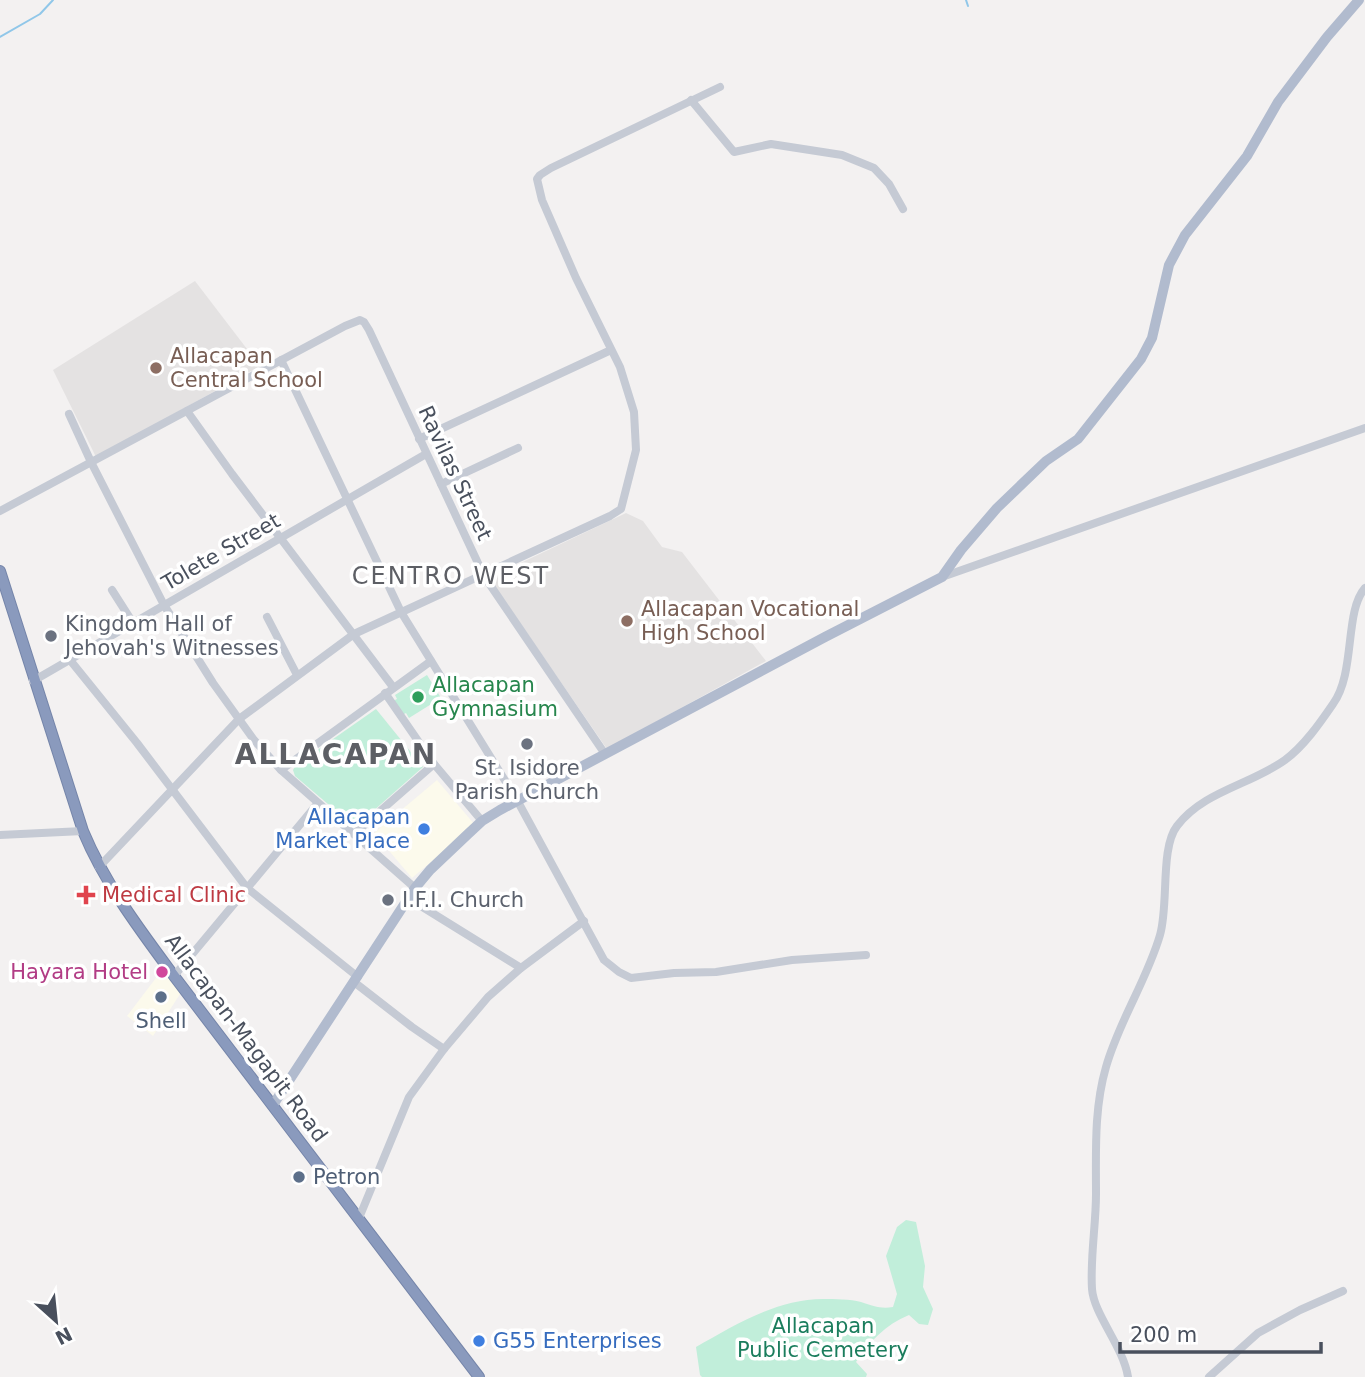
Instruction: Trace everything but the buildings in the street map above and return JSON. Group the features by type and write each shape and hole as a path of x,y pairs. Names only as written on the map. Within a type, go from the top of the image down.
{"highway":[{"name":"Allacapan-Magapit Road","path":"0,571 83,831 99,867 129,915 174,976 479,1377"}],"main road":[{"path":"273,1105 415,888 430,870 482,821 825,636 942,577 997,508 1046,461 1078,439 1141,359 1152,338 1169,265 1185,235 1247,156 1278,102 1359,0"}],"street":[{"path":"99,867 239,719 354,634 484,576 621,509 636,450 636,426 620,366 542,200 537,180 551,168 720,87"},
{"path":"691,100 734,152 771,144 842,155 874,168 889,184 903,209"},
{"name":"Ravilas Street","path":"281,360 360,320 367,326 484,576 605,754"},
{"path":"419,439 611,350"},
{"path":"0,511 281,360 401,612 517,800 604,960 631,978 716,972 792,960 866,955"},
{"path":"187,411 354,634 433,764 482,821"},
{"path":"69,414 164,605 213,683 262,751 415,888"},
{"path":"942,577 1365,428"},
{"path":"441,484 518,448"},
{"name":"Tolete Street","path":"33,681 426,454"},
{"path":"1128,1377 1122,1354 1092,1289 1096,1141 1106,1068 1161,932 1167,883 1167,846 1170,837 1189,812 1216,794 1283,761 1316,727 1342,690 1357,604 1365,588"},
{"path":"112,590 133,623"},
{"path":"267,617 297,675"},
{"path":"70,660 247,888 412,1027 444,1049"},
{"path":"281,770 431,661"},
{"path":"354,834 433,764"},
{"path":"174,976 318,803"},
{"path":"0,835 83,831"},
{"path":"408,898 521,968"},
{"path":"359,1218 406,1103 444,1049 475,1010 521,968 584,921"},
{"path":"1209,1377 1258,1333 1343,1291"}],"shaded area":[{"name":"Allacapan Central School","path":"195,281 260,366 96,457 53,370"},
{"name":"Allacapan Vocational High School","path":"626,513 643,521 662,547 682,552 766,661 607,749 489,578"},
{"name":"Allacapan Market Place","path":"437,780 475,825 412,878 374,833"},
{"path":"162,970 182,991 153,1036 127,1016"}],"green space":[{"name":"Allacapan Gymnasium","path":"427,675 441,698 409,718 406,713 402,715 393,701 397,699 395,695"},
{"path":"376,709 423,767 355,827 295,776 293,770 296,765"},
{"name":"Allacapan Public Cemetery","path":"906,1220 916,1222 925,1266 923,1287 933,1309 928,1325 919,1324 909,1315 885,1329 873,1341 856,1362 867,1374 866,1377 700,1375 696,1347 773,1308 823,1299 852,1300 893,1307 897,1294 886,1256 897,1227"}],"waterway":[{"path":"0,37 40,14 53,0"},
{"path":"966,0 968,6"}],"place":[{"name":"Allacapan Central School","path":"156,368"},
{"name":"Allacapan Vocational High School","path":"627,621"},
{"name":"Kingdom Hall of Jehovah's Witnesses","path":"51,636"},
{"name":"Allacapan Gymnasium","path":"418,697"},
{"name":"St. Isidore Parish Church","path":"527,744"},
{"name":"Allacapan Market Place","path":"424,829"},
{"name":"Medical Clinic","path":"86,895"},
{"name":"I.F.I. Church","path":"388,900"},
{"name":"Hayara Hotel","path":"162,972"},
{"name":"Shell","path":"161,997"},
{"name":"Petron","path":"299,1177"},
{"name":"G55 Enterprises","path":"479,1341"}],"district":[{"name":"CENTRO WEST","path":"451,576"},
{"name":"ALLACAPAN","path":"336,754"}]}
